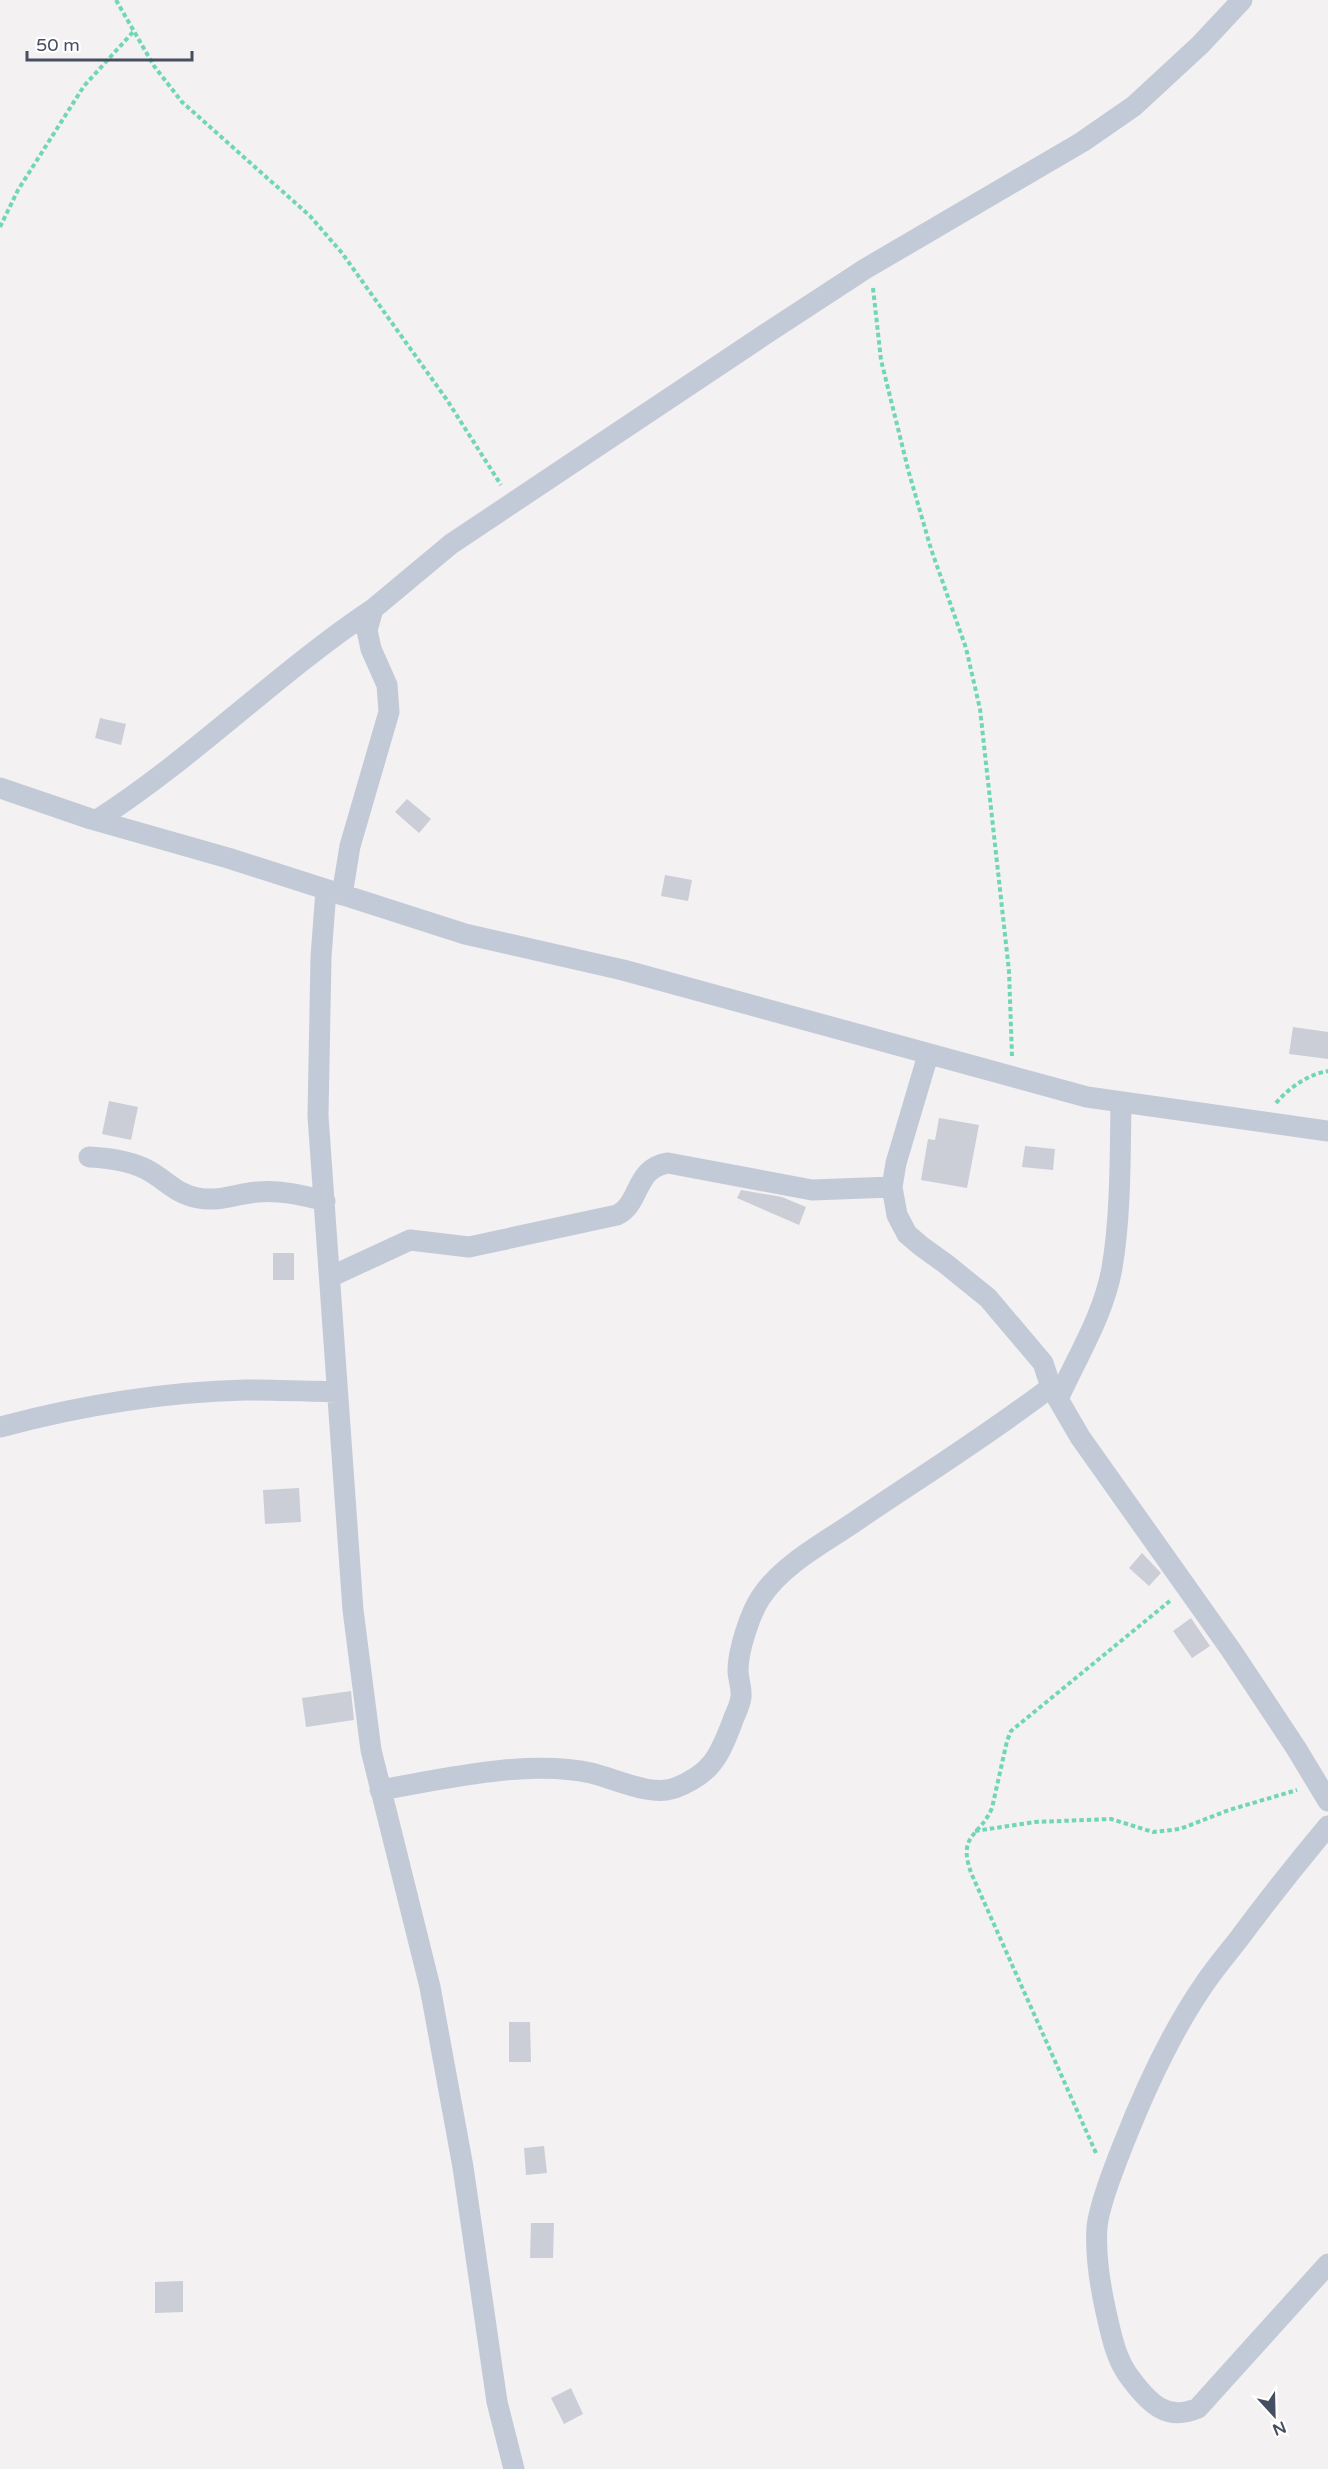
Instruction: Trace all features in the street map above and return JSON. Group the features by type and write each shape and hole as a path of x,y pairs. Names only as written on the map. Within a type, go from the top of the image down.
{"street":[{"path":"97,820 184,759 313,652 373,609 451,544 870,266 1082,142 1134,106 1200,45 1242,0"},
{"path":"373,609 367,630 387,685 390,712 351,846 334,892 321,957 318,1116 353,1610 371,1750 430,1987 463,2167 497,2402 514,2469"},
{"path":"0,788 465,934 623,970 1013,1078 1087,1097 1121,1103 1328,1131"},
{"path":"928,1055 896,1163 892,1187 897,1215 907,1234 988,1298 1043,1363 1054,1393 1080,1437 1238,1659 1323,1792"},
{"path":"380,1790 545,1767 589,1773 653,1791 672,1789 696,1777 714,1763 738,1708 741,1691 738,1671 742,1647 754,1610 766,1590 806,1555 1054,1393 1099,1312 1112,1269 1121,1103"},
{"path":"89,1157 107,1158 132,1164 149,1171 182,1195 212,1200 256,1192 282,1191 325,1202"},
{"path":"330,1277 410,1240 470,1246 617,1215 625,1210 650,1169 661,1164 668,1163 709,1170 812,1190 892,1187"},
{"path":"0,1427 108,1403 185,1394 244,1390 337,1392"},
{"path":"1328,1826 1205,1982 1168,2047 1137,2109 1097,2225 1098,2262 1111,2335 1125,2372 1153,2404 1172,2413 1184,2414 1198,2408 1328,2264"}],"path":[{"path":"116,0 154,66 182,102 310,216 342,253 447,400 490,471 513,502"},
{"path":"0,227 18,190 84,86 133,32"},
{"path":"870,266 881,360 931,549 966,648 980,709 1009,970 1013,1078"},
{"path":"1259,1122 1287,1090 1307,1077 1328,1071"},
{"path":"1110,2184 968,1865 967,1848 974,1831 992,1808 1006,1741 1011,1731 1186,1588"},
{"path":"974,1831 1035,1822 1112,1819 1153,1832 1180,1829 1229,1810 1323,1792"}],"building":[{"path":"100,718 126,724 121,745 95,738"},
{"path":"407,799 431,819 419,833 395,812"},
{"path":"665,875 692,880 688,901 661,896"},
{"path":"1293,1027 1328,1032 1328,1059 1289,1054"},
{"path":"109,1101 138,1107 131,1140 102,1134"},
{"path":"939,1118 979,1125 967,1188 921,1180 928,1139 935,1140"},
{"path":"1025,1146 1055,1149 1053,1170 1022,1167"},
{"path":"741,1190 782,1197 806,1207 799,1225 737,1198"},
{"path":"273,1253 294,1253 294,1280 273,1280"},
{"path":"299,1488 301,1522 265,1524 263,1490"},
{"path":"1142,1553 1161,1573 1149,1586 1129,1568"},
{"path":"1191,1618 1210,1646 1192,1658 1173,1631"},
{"path":"351,1691 354,1720 306,1727 302,1698"},
{"path":"509,2022 530,2022 531,2062 509,2062"},
{"path":"544,2146 547,2173 526,2175 524,2148"},
{"path":"531,2223 554,2223 553,2258 530,2258"},
{"path":"183,2281 183,2312 155,2313 155,2282"},
{"path":"571,2388 583,2414 564,2424 551,2398"}]}
